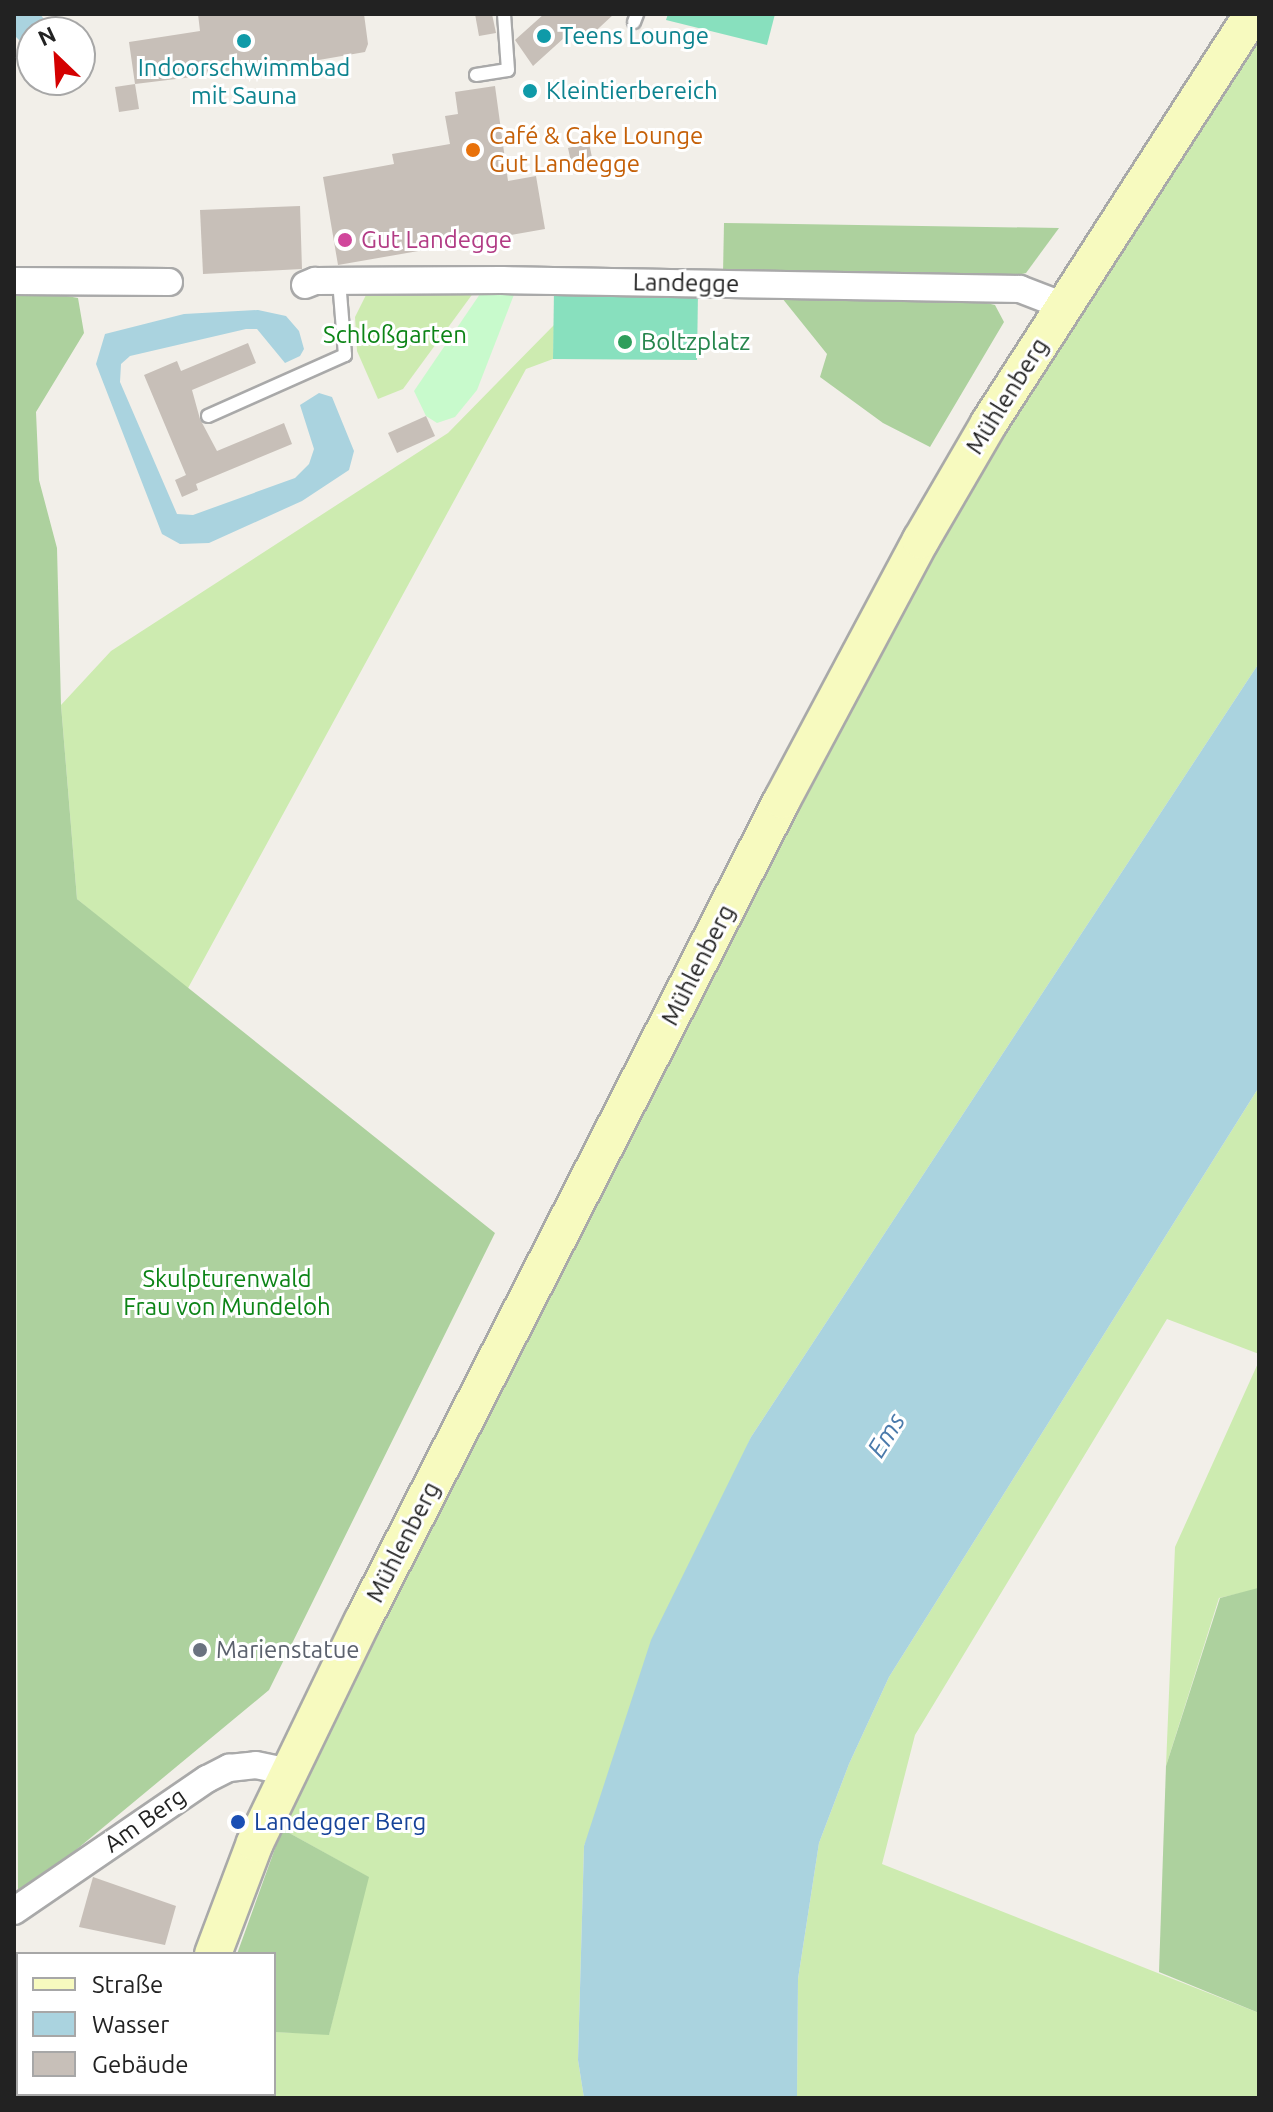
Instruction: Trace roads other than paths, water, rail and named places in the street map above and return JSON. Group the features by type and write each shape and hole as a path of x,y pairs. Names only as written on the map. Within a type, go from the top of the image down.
{"main road":[{"name":"Mühlenberg","path":"214,1952 289,1772 782,800 928,527 1064,306 1253,14"}],"street":[{"name":"Landegge","path":"305,285 339,280 1020,289 1064,306"},
{"path":"14,281 169,282"},
{"name":"Am Berg","path":"14,1911 207,1779 229,1768 256,1765 289,1772"}],"lane":[{"path":"476,75 508,70 504,14"},
{"path":"208,416 345,355 339,280"}],"water":[{"path":"14,14 42,16 16,16 16,37"},
{"path":"258,310 286,316 299,331 304,349 300,356 285,363 257,329 246,329 130,356 121,364 120,382 177,514 193,515 295,478 309,464 314,449 300,405 319,393 332,397 354,451 349,470 302,501 209,543 180,544 162,534 96,364 105,334 184,314"},
{"name":"Ems","path":"1259,663 1259,1087 889,1677 849,1764 819,1843 798,1979 797,2098 584,2098 578,2060 584,1846 651,1640 751,1437"}],"place":[{"name":"Teens Lounge","path":"544,36"},
{"name":"Indoorschwimmbad mit Sauna","path":"244,41"},
{"name":"Kleintierbereich","path":"530,91"},
{"name":"Café & Cake Lounge Gut Landegge","path":"473,150"},
{"name":"Gut Landegge","path":"345,240"},
{"name":"Boltzplatz","path":"625,342"},
{"name":"Marienstatue","path":"200,1650"},
{"name":"Landegger Berg","path":"238,1822"}],"park label":[{"name":"Schloßgarten","path":"395,335"},
{"name":"Skulpturenwald Frau von Mundeloh","path":"227,1293"}]}
